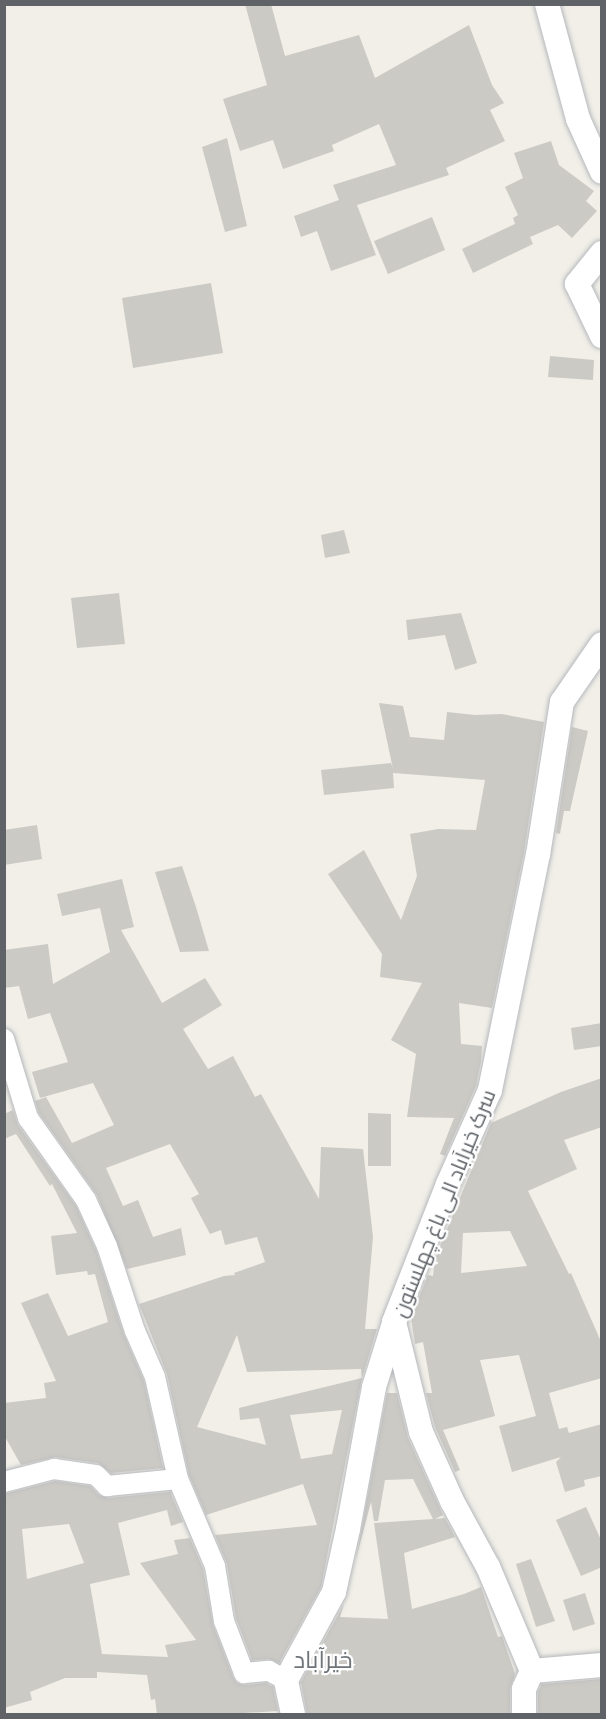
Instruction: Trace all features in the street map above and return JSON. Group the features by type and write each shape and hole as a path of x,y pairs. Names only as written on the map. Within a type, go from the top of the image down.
{"street":[{"path":"547,4 578,119 602,172"},
{"path":"602,253 577,284 602,336"},
{"name":"سرک خیرآباد الی باغ چهلستون","path":"532,1671 488,1567 452,1501 421,1432 394,1322 448,1184 490,1090 538,855 562,702 602,644"},
{"path":"4,1039 28,1118 86,1200 107,1246 135,1331 155,1377 178,1479 215,1566 224,1621 244,1673 269,1671 286,1680"},
{"path":"292,1714 286,1680 334,1592 374,1387 394,1322"},
{"path":"4,1482 54,1469 96,1475 107,1486 178,1479"},
{"path":"524,1714 524,1689 532,1671 602,1665"}],"building":[{"path":"245,4 271,4 285,56 359,35 375,78 469,25 492,85 504,103 490,110 505,141 446,168 449,175 357,205 376,255 331,271 317,231 301,237 294,216 339,200 333,185 396,165 379,124 332,145 334,151 283,169 273,140 240,151 223,99 267,85"},
{"path":"227,138 247,226 225,232 202,147"},
{"path":"551,141 559,165 594,191 586,201 597,211 572,238 558,225 530,237 533,244 473,273 462,249 515,224 513,218 518,215 505,187 523,178 514,153"},
{"path":"432,217 445,250 388,274 374,241"},
{"path":"211,283 223,353 133,368 122,298"},
{"path":"550,356 594,360 593,380 548,377"},
{"path":"344,530 350,553 325,558 321,535"},
{"path":"119,593 125,644 77,648 71,598"},
{"path":"461,613 477,663 455,670 445,635 408,640 406,620"},
{"path":"379,703 403,706 410,737 444,740 447,712 475,715 502,714 544,722 524,852 492,1008 459,1003 461,1044 482,1046 481,1061 476,1086 445,1156 440,1154 454,1118 407,1117 416,1054 391,1040 422,983 380,977 382,954 328,874 364,850 401,920 417,876 410,834 438,829 476,830 485,780 393,773 394,788 324,795 321,770 391,763 393,769"},
{"path":"572,727 588,731 570,811 564,811 560,834 556,833"},
{"path":"37,825 42,859 4,865 4,830"},
{"path":"182,866 209,951 180,952 155,872"},
{"path":"122,879 134,927 121,930 162,1003 205,978 222,1005 183,1029 208,1069 233,1056 255,1097 261,1094 319,1199 321,1147 363,1149 373,1237 365,1329 377,1329 362,1378 321,1587 279,1663 269,1659 252,1660 236,1618 227,1564 215,1535 317,1525 303,1484 206,1515 189,1475 167,1374 139,1304 224,1276 235,1275 234,1273 265,1262 257,1237 225,1245 221,1230 210,1234 191,1198 199,1194 170,1144 106,1168 123,1206 138,1200 153,1237 181,1228 186,1255 127,1269 97,1195 39,1113 35,1101 46,1097 72,1143 114,1125 93,1083 40,1098 32,1072 68,1062 50,1013 28,1019 19,986 4,988 4,950 48,944 53,984 110,952 100,908 62,916 57,894","holes":["237,1335 247,1372 361,1369 362,1378 239,1408 240,1420 259,1418 266,1445 197,1427","342,1410 332,1454 301,1459 290,1415"]},
{"path":"602,1023 602,1046 574,1050 571,1028"},
{"path":"602,1078 602,1127 564,1140 577,1169 528,1191 569,1274 571,1273 602,1344 602,1378 549,1393 559,1429 567,1427 569,1433 602,1424 602,1476 584,1480 585,1486 565,1492 556,1462 561,1457 512,1472 499,1426 536,1416 519,1355 480,1360 495,1416 443,1430 460,1470 455,1472 435,1427 426,1393 432,1393 423,1342 415,1344 411,1318 428,1275 433,1276 435,1258 491,1123 561,1092","holes":["510,1231 527,1266 461,1273 463,1233"]},
{"path":"13,1110 18,1125 76,1206 96,1250 124,1335 144,1381 163,1468 111,1473 98,1463 55,1457 21,1465 4,1435 4,1403 46,1398 44,1383 56,1381 21,1303 48,1293 68,1336 108,1322 95,1274 88,1275 87,1271 56,1275 51,1236 77,1233 52,1184 50,1186 16,1134 4,1139 4,1114"},
{"path":"368,1113 391,1114 391,1166 368,1166"},
{"path":"387,1393 397,1393 408,1438 443,1515 435,1519 445,1518 455,1537 404,1553 412,1609 481,1587 498,1637 502,1636 515,1674 510,1689 510,1714 307,1714 301,1682 344,1604 340,1617 388,1619 374,1523 433,1519 413,1479 385,1480 378,1521 374,1521 371,1502 356,1559"},
{"path":"55,1481 90,1486 99,1495 108,1498 170,1492 183,1522 171,1526 167,1510 118,1523 130,1575 90,1584 102,1654 168,1657 165,1645 196,1640 140,1563 178,1554 174,1540 190,1538 203,1569 213,1625 233,1677 237,1683 244,1685 266,1683 273,1687 278,1711 157,1714 155,1699 151,1700 147,1675 97,1672 97,1678 65,1678 30,1692 32,1700 4,1708 4,1494","holes":["69,1524 84,1563 27,1579 22,1529"]},
{"path":"586,1507 602,1542 602,1567 581,1576 556,1520"},
{"path":"531,1559 555,1621 536,1627 516,1564"},
{"path":"585,1593 595,1624 573,1631 563,1600"},
{"path":"602,1679 602,1714 538,1714 538,1692 542,1684"}],"district":[{"name":"خیرآباد","path":"323,1659"}]}
